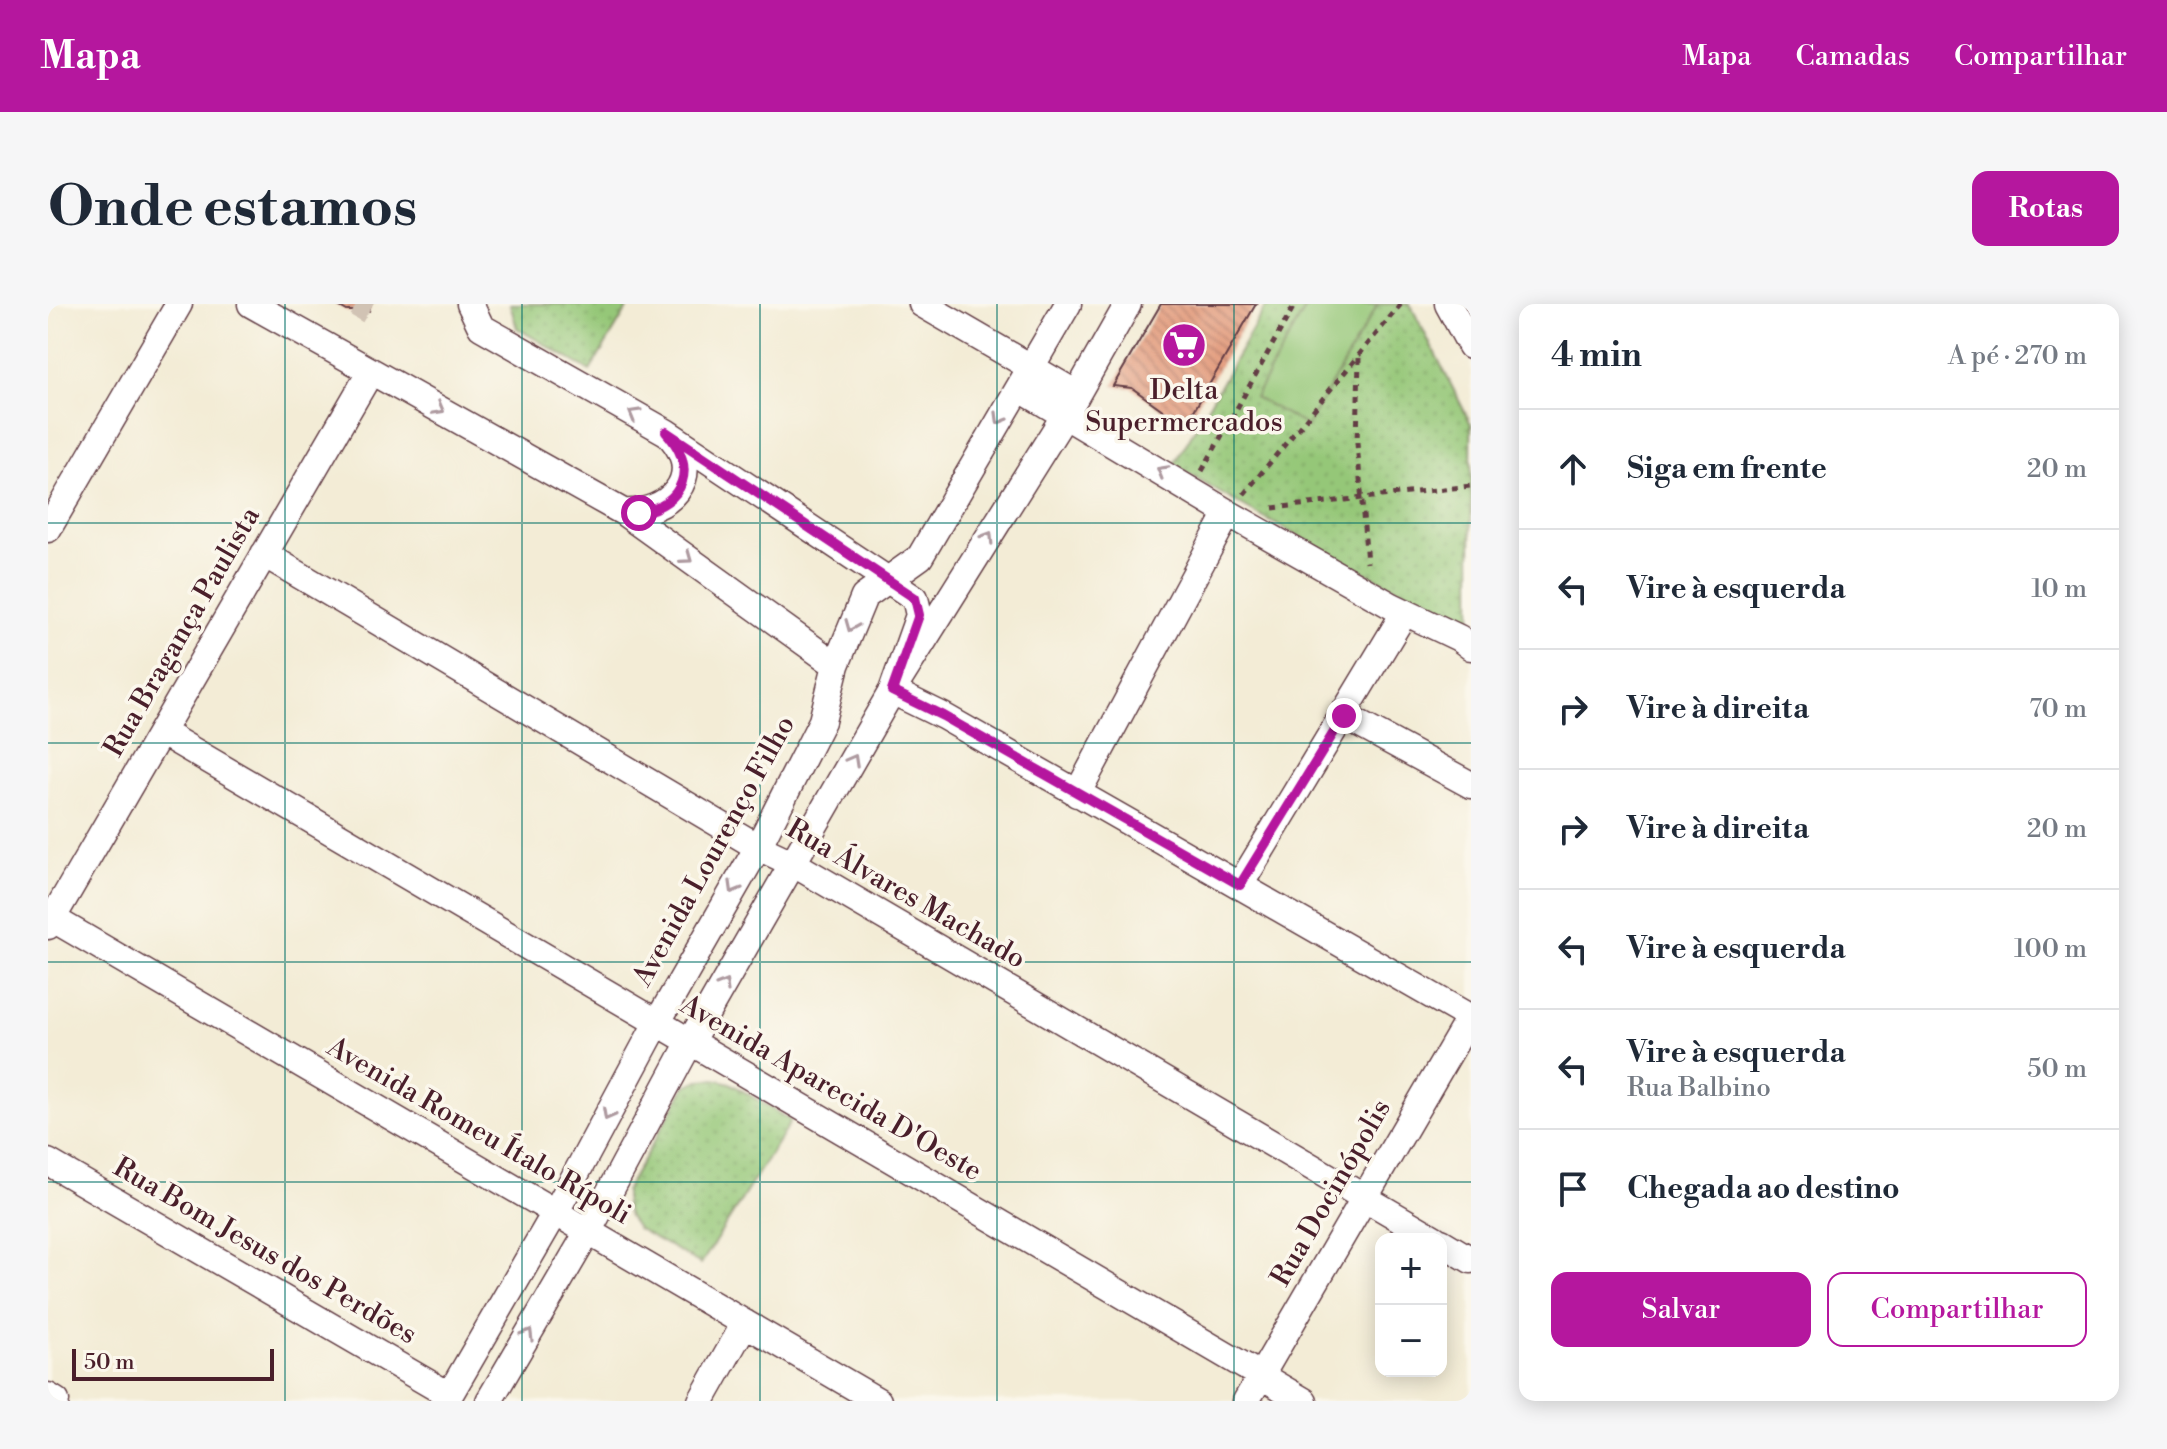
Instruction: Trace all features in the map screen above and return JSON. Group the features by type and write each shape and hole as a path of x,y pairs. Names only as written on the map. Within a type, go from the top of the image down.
{"street":[{"path":"48,529 179,304"},
{"path":"251,304 623,512 836,665"},
{"path":"470,304 481,327 666,432 915,598 919,615 892,691"},
{"path":"922,304 1025,378 1071,404 1228,513 1405,612 1467,642"},
{"name":"Avenida Lourenço Filho","path":"448,1398 555,1213 657,1023 758,847 822,721 836,665 864,597 920,557 1068,304"},
{"path":"489,1401 588,1232 690,1042 892,691 1071,404 1128,304"},
{"path":"1448,304 1471,346"},
{"name":"Rua Bragança Paulista","path":"49,921 371,371"},
{"path":"623,512 651,510 667,503 677,490 685,473 683,456 666,432"},
{"path":"1077,794 1228,513"},
{"name":"Rua Álvares Machado","path":"264,554 758,847 794,864 1425,1233"},
{"path":"1240,885 1405,612"},
{"path":"892,691 943,716 1471,1017"},
{"path":"1344,716 1471,785"},
{"name":"Avenida Aparecida D'Oeste","path":"161,732 1304,1401"},
{"name":"Avenida Romeu Ítalo Rípoli","path":"49,921 878,1401"},
{"name":"Rua Docinópolis","path":"1246,1401 1471,1017"},
{"name":"Rua Bom Jesus dos Perdões","path":"48,1162 448,1398"},
{"path":"1447,1246 1471,1260"},
{"path":"701,1401 745,1323"},
{"path":"48,1396 56,1401"}],"path":[{"path":"1192,489 1295,304"},
{"path":"1228,513 1401,304"},
{"path":"1359,355 1357,443 1369,592"},
{"path":"1228,513 1471,486"}],"green space":[{"path":"510,304 630,304 590,371 517,328"},
{"path":"1267,304 1410,304 1471,424 1471,619 1358,569 1174,465"},
{"path":"1308,304 1378,304 1307,426 1255,397"},
{"path":"715,1079 730,1083 791,1121 701,1264 637,1228 629,1217 625,1191 686,1086 699,1080"}],"building":[{"path":"335,304 371,304 369,311 347,311"},
{"name":"Delta Supermercados","path":"1161,304 1256,304 1185,426 1132,388 1113,386"}],"tunnel":[{"path":"357,304 369,311"}],"place":[{"name":"Delta Supermercados","path":"1184,345"}],"route":[{"path":"639,513 667,503 685,473 683,456 666,432 915,598 919,615 892,691 943,716 1240,885 1344,716"}]}
